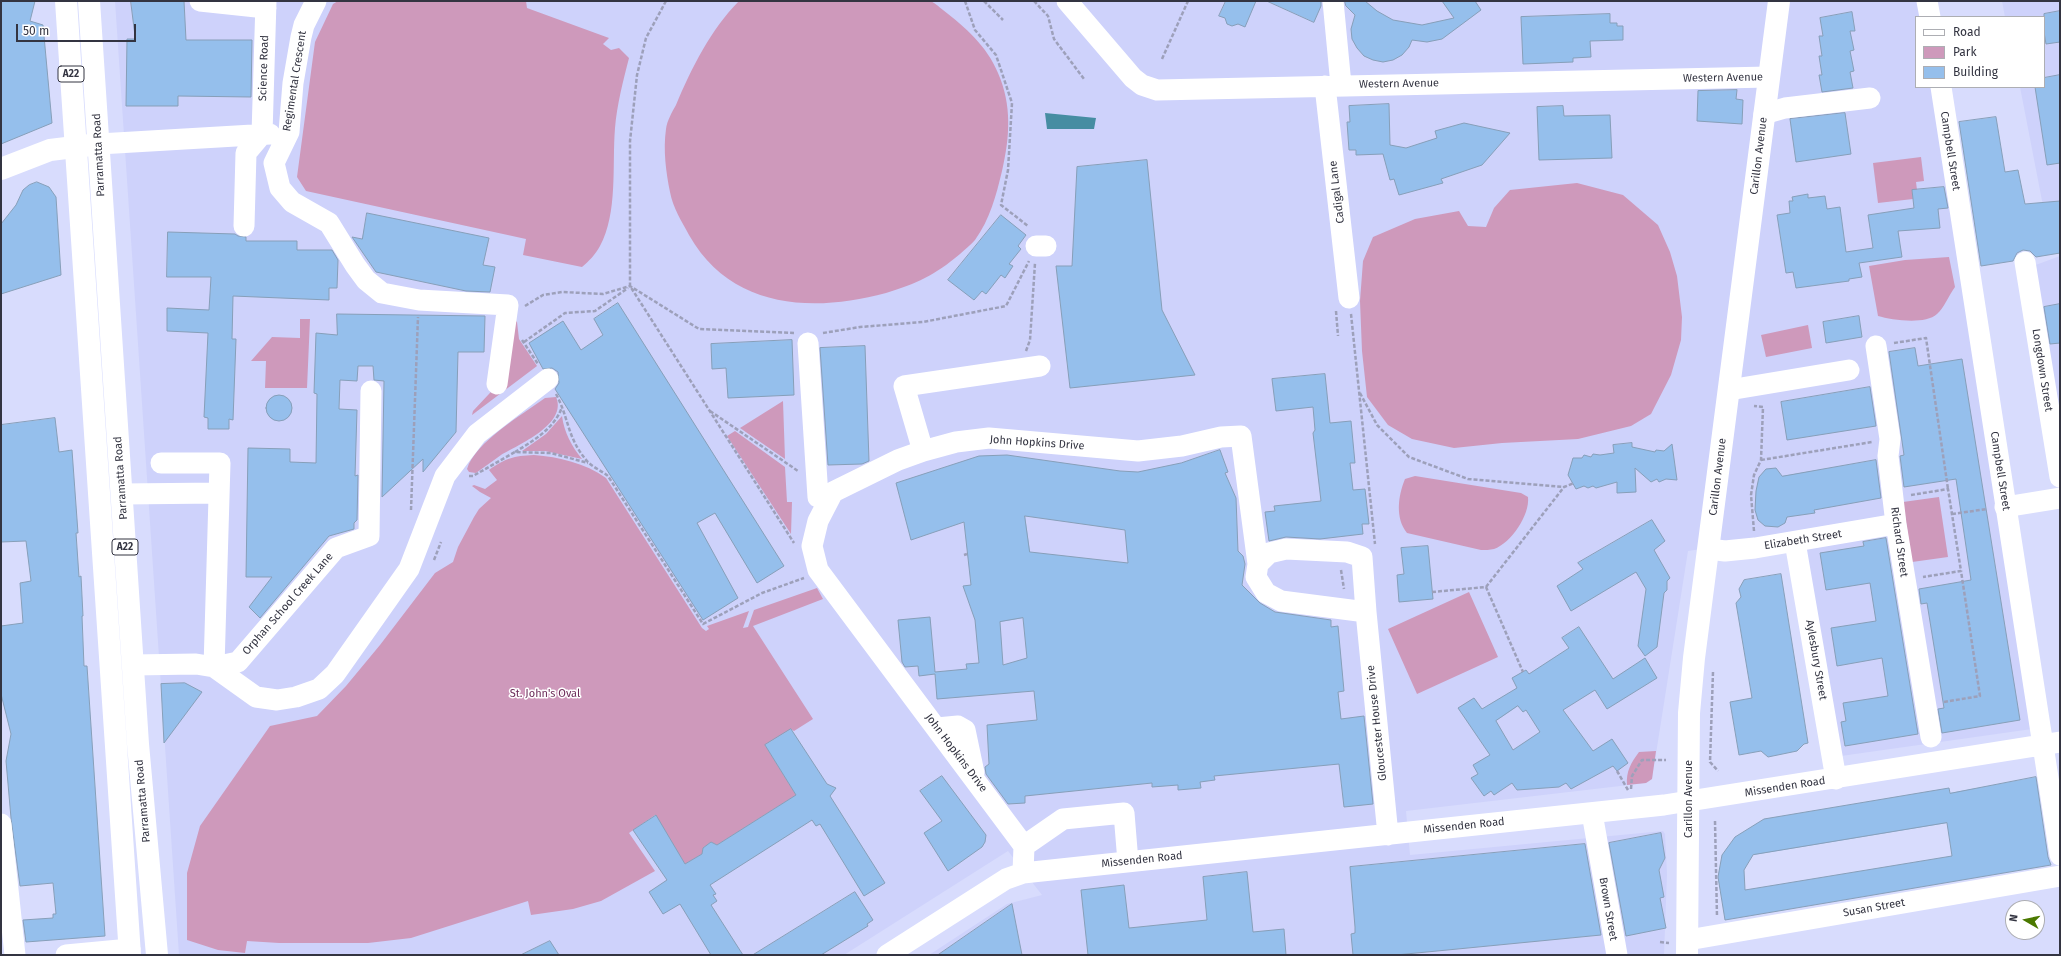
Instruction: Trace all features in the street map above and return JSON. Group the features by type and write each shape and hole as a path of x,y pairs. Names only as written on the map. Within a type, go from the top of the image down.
{"main road":[{"name":"Parramatta Road","path":"66,1 77,146 130,952"},
{"name":"Parramatta Road","path":"89,1 138,744 157,955"},
{"name":"Carillon Avenue","path":"1682,946 1689,802 1689,712 1779,1"},
{"path":"1,169 50,150 99,144"}],"street":[{"path":"200,1 266,5"},
{"name":"Regimental Crescent","path":"316,1 304,25 301,37 293,83 289,132 274,163 280,188 292,202 329,223 366,280 382,293 419,300 508,305"},
{"name":"Western Avenue","path":"1067,1 1133,78 1150,89 1770,77"},
{"name":"Cadigal Lane","path":"1333,1 1333,85 1342,302"},
{"path":"1927,1 1930,16"},
{"name":"Science Road","path":"262,134 266,5"},
{"name":"Campbell Street","path":"1941,88 2000,508 2051,743 2060,855"},
{"path":"1764,114 1785,108 1870,98"},
{"path":"99,144 289,132"},
{"path":"244,226 246,153 262,134"},
{"name":"Longdown Street","path":"2025,262 2060,477"},
{"path":"497,384 508,305"},
{"path":"808,337 818,497 827,502"},
{"name":"Richard Street","path":"1876,346 1890,439 1888,456 1896,524 1931,737"},
{"path":"923,451 904,386 1018,368 1040,366"},
{"path":"1729,390 1849,370"},
{"path":"161,463 220,464 214,667 256,697 277,700 296,697 319,689 336,674 409,569 445,476 477,434 548,379"},
{"name":"Orphan School Creek Lane","path":"133,665 196,664 214,667 238,662 336,548 369,536 371,391"},
{"name":"John Hopkins Drive","path":"1024,846 975,778 818,570 812,546 818,521 833,492 898,460 956,442 990,438 1138,451 1182,446 1221,437 1241,436 1258,564"},
{"path":"122,494 219,493"},
{"path":"2000,508 2060,498"},
{"name":"Elizabeth Street","path":"1709,549 1725,551 1755,548 1896,524"},
{"name":"Aylesbury Street","path":"1795,542 1836,779"},
{"path":"1337,551 1286,548 1269,553 1258,564 1256,577 1266,592 1281,601 1357,611"},
{"name":"Gloucester House Drive","path":"1337,551 1347,552 1362,557 1357,611 1388,834"},
{"name":"Missenden Road","path":"887,955 1006,879 1024,873 1689,802 2051,743"},
{"path":"1024,873 1024,846 1063,819 1124,813 1128,862"},
{"name":"Brown Street","path":"1592,813 1617,955"},
{"path":"1,824 15,955"},
{"name":"Susan Street","path":"1682,946 2060,876"},
{"path":"66,955 130,952"}],"path":[{"path":"666,1 646,38 637,75 630,141 630,286 795,544"},
{"path":"965,1 975,30 996,55 1012,103 1008,170 1001,205 1028,226"},
{"path":"984,1 1002,20"},
{"path":"1034,1 1048,16 1054,39 1084,79"},
{"path":"1162,58 1188,1"},
{"path":"508,305 527,306 543,294 562,292 603,294 630,286 699,329 808,337 860,327 923,322 1006,306 1041,246 1030,340 1018,368"},
{"path":"524,342 565,313 595,311 630,286"},
{"path":"411,513 419,300"},
{"path":"1338,336 1342,302"},
{"path":"1342,302 1359,391 1376,547"},
{"path":"520,334 548,379 562,406 570,435 589,463"},
{"path":"1876,346 1926,338 1980,696 1926,705"},
{"path":"1359,391 1377,425 1409,457 1468,479 1564,487 1574,483"},
{"path":"1751,405 1763,407 1761,460 1754,475 1751,495 1755,548"},
{"path":"467,476 473,476 515,452 547,429 558,416 562,406"},
{"path":"708,409 793,469 804,474"},
{"path":"1761,460 1859,444"},
{"path":"515,452 551,454 589,463 608,476 703,624 762,593 810,576"},
{"path":"1432,592 1486,587 1564,487"},
{"path":"1893,498 1948,489"},
{"path":"1952,514 2000,508"},
{"path":"1337,551 1357,611"},
{"path":"1905,580 1961,571"},
{"path":"1486,587 1523,672"},
{"name":"Carillon Avenue","path":"1714,667 1710,762 1718,771"},
{"path":"1617,771 1629,790 1632,776 1642,760 1666,760"},
{"path":"1715,822 1717,922"},
{"path":"1660,942 1682,946"}],"shaded area":[{"path":"115,1 1919,1 1922,16 1915,16 1915,88 1932,88 2032,729 1841,756 1803,533 1688,551 1652,779 1646,783 1406,811 1410,855 1663,831 1665,834 1667,874 1664,955 929,955 1007,904 1042,895 1008,851 844,955 179,955"},
{"path":"2002,1 2060,1 2060,209 2044,211 2020,88 2045,88 2045,16 2005,16"},
{"path":"1045,113 1096,118 1094,129 1047,129"},
{"path":"2060,256 2060,432 2033,266"}],"green space":[{"path":"338,1 526,1 527,8 609,38 603,44 611,50 619,48 629,58 620,93 616,119 610,219 600,246 594,255 582,267 523,255 526,239 306,191 297,177 315,42 333,4"},
{"path":"739,1 930,1 935,3 951,16 975,38 988,54 1003,85 1008,109 1008,133 1005,158 995,198 985,224 972,244 942,268 907,286 886,293 830,303 802,303 776,299 750,291 727,278 706,260 689,235 671,198 665,161 666,129 667,123 688,78 703,50 719,24"},
{"path":"1921,157 1924,181 1916,182 1917,190 1912,191 1913,199 1878,203 1873,163"},
{"path":"1577,183 1623,195 1658,225 1670,252 1677,276 1682,317 1681,340 1671,375 1651,414 1631,426 1578,439 1502,443 1454,448 1412,439 1388,425 1367,397 1362,351 1360,301 1363,261 1373,237 1415,219 1459,211 1468,226 1486,227 1494,208 1510,190"},
{"path":"1949,257 1955,287 1937,314 1925,320 1917,321 1891,319 1878,316 1869,266 1905,260"},
{"path":"300,319 310,319 307,388 265,388 266,361 251,361 272,337 300,338"},
{"path":"514,319 517,322 519,339 537,366 472,415 473,411 504,378"},
{"path":"1808,325 1812,348 1766,357 1761,335"},
{"path":"556,397 558,407 555,416 548,425 476,473 469,472 467,469 472,459 489,439 545,398"},
{"path":"783,401 785,459 740,428"},
{"path":"562,416 569,439 582,459 545,451 522,451 546,434"},
{"path":"735,431 785,467 787,502 792,502 791,534 727,436"},
{"name":"St. John's Oval","path":"534,455 553,457 572,462 589,468 606,478 702,628 706,631 709,629 707,626 749,611 743,628 748,627 754,610 817,588 823,599 753,626 813,719 794,731 791,729 765,745 796,795 717,845 711,842 703,848 702,854 685,864 655,815 629,833 655,871 601,901 573,909 531,915 528,901 411,938 368,943 279,943 247,941 245,953 218,950 187,940 187,873 200,826 270,726 317,716 346,686 380,645 435,573 453,562 458,547 474,517 479,509 491,498 472,486 474,485 485,489 497,480 489,470 510,458"},
{"path":"1415,476 1521,493 1528,497 1526,512 1523,520 1513,535 1507,541 1494,549 1481,550 1407,533 1403,527 1399,514 1399,500 1405,479"},
{"path":"1939,497 1948,557 1912,562 1903,502"},
{"path":"1469,592 1498,657 1417,694 1388,629"},
{"path":"1656,751 1652,779 1646,783 1627,785 1627,775 1639,752"}],"building":[{"path":"1,1 35,1 30,21 43,25 52,123 1,144"},
{"path":"131,1 184,1 186,40 252,40 251,97 178,96 178,106 126,106 127,39 135,39"},
{"path":"1226,1 1256,1 1245,27 1238,24 1232,26 1227,24 1225,18 1219,16"},
{"path":"1267,1 1321,1 1321,6 1314,22"},
{"path":"1345,1 1365,1 1377,11 1393,20 1422,25 1454,18 1442,1 1475,1 1481,10 1442,39 1427,42 1412,40 1409,47 1402,55 1393,60 1383,62 1364,56 1357,48 1352,39 1351,29 1355,15 1346,6"},
{"path":"2060,11 2060,42 2046,44 2044,14"},
{"path":"1852,12 1855,31 1850,31 1854,50 1850,51 1854,71 1850,72 1853,88 1822,92 1819,75 1822,75 1819,56 1822,56 1819,36 1823,36 1820,18"},
{"path":"1610,14 1610,23 1617,23 1617,26 1623,26 1623,40 1590,41 1591,57 1573,58 1573,62 1523,64 1521,17"},
{"path":"2060,75 2060,163 2047,165 2035,88 2045,88 2045,78"},
{"path":"1737,90 1736,99 1743,100 1742,124 1697,121 1698,91"},
{"path":"1389,104 1390,145 1406,148 1437,138 1435,131 1464,123 1510,133 1482,165 1441,179 1443,183 1399,195 1394,179 1390,180 1383,154 1356,155 1356,150 1349,150 1347,122 1350,122 1349,106"},
{"path":"1563,106 1564,116 1610,115 1612,158 1539,160 1537,107"},
{"path":"1845,113 1851,154 1796,162 1790,119"},
{"path":"1996,117 2005,172 2018,170 2025,204 2060,201 2060,253 2036,257 2030,251 2023,250 2017,253 2013,261 1981,266 1959,122"},
{"path":"1147,160 1162,310 1195,375 1070,388 1056,266 1072,266 1077,167"},
{"path":"37,182 49,187 56,197 61,275 1,294 1,224 16,205 23,190 29,185"},
{"path":"1944,187 1948,208 1938,209 1940,228 1898,231 1902,257 1859,263 1862,277 1849,279 1849,281 1796,288 1793,272 1786,273 1777,215 1790,213 1789,201 1793,201 1792,197 1808,194 1808,198 1825,196 1827,209 1840,207 1846,252 1873,248 1868,215 1914,208 1912,190"},
{"path":"367,213 489,238 483,265 495,267 490,292 466,291 376,272 352,237 362,239"},
{"path":"1001,215 1026,235 1018,246 1021,249 1009,264 1013,266 1005,278 1001,275 986,294 982,291 974,300 948,280"},
{"path":"168,232 235,234 246,237 246,241 297,241 297,250 332,250 338,260 337,288 329,288 329,300 233,296 232,339 236,339 233,420 229,419 229,429 208,429 208,418 204,417 208,333 167,331 167,308 209,310 211,277 167,277"},
{"path":"618,303 784,566 757,583 715,513 697,523 738,598 703,620 555,389 559,383 558,372 552,368 543,369 529,343 563,321 581,350 603,335 594,319"},
{"path":"2060,304 2060,343 2050,344 2044,307"},
{"path":"337,314 485,316 484,352 458,352 456,432 423,472 423,459 382,497 384,381 374,380 373,366 358,366 357,381 340,380 339,409 357,410 355,476 358,475 357,520 354,523 354,529 329,536 260,618 249,607 272,577 246,577 248,448 290,449 290,462 316,463 317,394 314,393 316,333 337,335"},
{"path":"1859,316 1862,337 1826,343 1823,322"},
{"path":"792,340 794,395 728,398 726,368 712,369 711,344"},
{"path":"865,346 869,461 862,464 828,465 820,348"},
{"path":"1915,348 1918,366 1962,359 2020,720 1942,733 1938,709 1944,708 1927,603 1921,604 1919,589 1971,580 1956,479 1904,487 1900,456 1904,455 1889,352"},
{"path":"1325,374 1330,423 1351,421 1355,463 1350,463 1353,490 1365,489 1369,524 1362,524 1363,534 1320,539 1286,537 1269,541 1265,512 1275,511 1274,506 1321,501 1313,433 1315,430 1313,407 1276,411 1272,379"},
{"path":"1870,387 1876,426 1787,440 1781,402"},
{"path":"279,395 288,399 292,408 288,417 279,421 270,417 266,408 270,399"},
{"path":"55,418 59,452 72,450 78,533 76,533 79,577 81,576 84,666 87,666 105,936 26,942 23,920 53,918 53,914 56,914 53,883 20,886 11,818 6,761 11,734 1,694 1,626 23,623 20,583 31,581 26,541 1,542 1,425"},
{"path":"1632,443 1632,447 1655,452 1656,450 1664,451 1672,444 1677,480 1666,479 1659,482 1657,479 1651,482 1635,468 1636,492 1617,493 1617,482 1596,488 1593,486 1588,488 1584,486 1576,489 1568,475 1573,458 1582,458 1584,455 1591,457 1593,454 1600,455 1614,453 1613,445"},
{"path":"1220,450 1228,472 1225,473 1236,498 1238,551 1243,556 1245,564 1242,585 1260,603 1275,612 1331,620 1331,627 1338,626 1344,691 1338,692 1341,719 1364,716 1373,804 1344,807 1339,764 1214,776 1215,780 1200,782 1201,788 1178,790 1178,785 1152,787 1152,783 1025,796 1025,803 1008,804 986,774 985,767 989,764 987,725 1037,720 1034,691 937,699 935,674 919,676 918,666 905,667 902,662 898,620 930,617 935,672 967,669 966,664 979,663 975,620 963,586 971,585 964,522 911,540 896,483 979,456 1007,455 1120,471 1138,472 1181,463","holes":["1025,516 1125,530 1128,563 1030,552","1023,618 1027,658 1003,665 1000,622"]},
{"path":"1876,460 1881,498 1814,510 1815,513 1787,517 1785,523 1778,527 1765,526 1758,520 1755,510 1756,491 1759,477 1766,469 1776,468 1782,476"},
{"path":"1652,520 1665,541 1654,550 1670,578 1667,581 1667,590 1664,593 1657,647 1645,656 1638,646 1646,589 1636,572 1571,611 1557,586 1583,569 1578,563"},
{"path":"1886,538 1918,734 1845,746 1841,722 1846,721 1843,703 1888,696 1882,658 1837,666 1831,628 1876,621 1870,583 1826,590 1820,553 1864,546 1863,542"},
{"path":"1428,546 1433,599 1399,602 1397,575 1404,574 1401,548"},
{"path":"1781,574 1808,743 1804,744 1797,751 1768,757 1761,751 1739,755 1730,702 1752,698 1736,603 1741,597 1739,589 1744,580"},
{"path":"1579,627 1613,679 1645,658 1657,678 1607,709 1595,690 1563,710 1593,751 1612,739 1628,763 1617,771 1613,766 1571,789 1566,783 1559,787 1517,790 1512,783 1494,795 1491,791 1484,796 1471,778 1478,774 1473,765 1490,755 1458,708 1474,698 1482,709 1517,688 1512,678 1526,670 1529,674 1569,648 1562,638","holes":["1518,706 1523,712 1526,710 1540,732 1513,750 1496,721"]},
{"path":"185,683 202,692 164,743 161,684"},
{"path":"791,729 827,784 836,788 830,796 885,883 864,896 820,824 816,826 812,820 710,885 716,894 713,895 717,901 711,905 743,955 711,955 680,904 663,914 649,892 667,880 633,830 656,815 685,864 702,854 703,848 711,842 717,845 796,795 765,745"},
{"path":"942,776 986,835 985,842 982,847 948,871 924,833 942,821 920,791"},
{"path":"2036,777 2048,857 2051,865 1725,920 1718,877 1722,855 1735,837 1764,819 1949,788 1950,793","holes":["1947,823 1952,856 1745,890 1744,870 1753,855"]},
{"path":"1661,833 1665,858 1659,870 1664,897 1660,898 1666,928 1626,936 1609,843"},
{"path":"1585,844 1601,935 1396,955 1353,955 1351,934 1355,933 1355,927 1350,867"},
{"path":"1247,872 1253,932 1284,929 1286,955 1088,955 1081,890 1124,885 1129,928 1207,920 1203,877"},
{"path":"855,892 873,920 867,924 868,926 821,955 753,955"},
{"path":"1012,904 1022,955 938,955"},
{"path":"550,941 559,955 521,955"}]}
